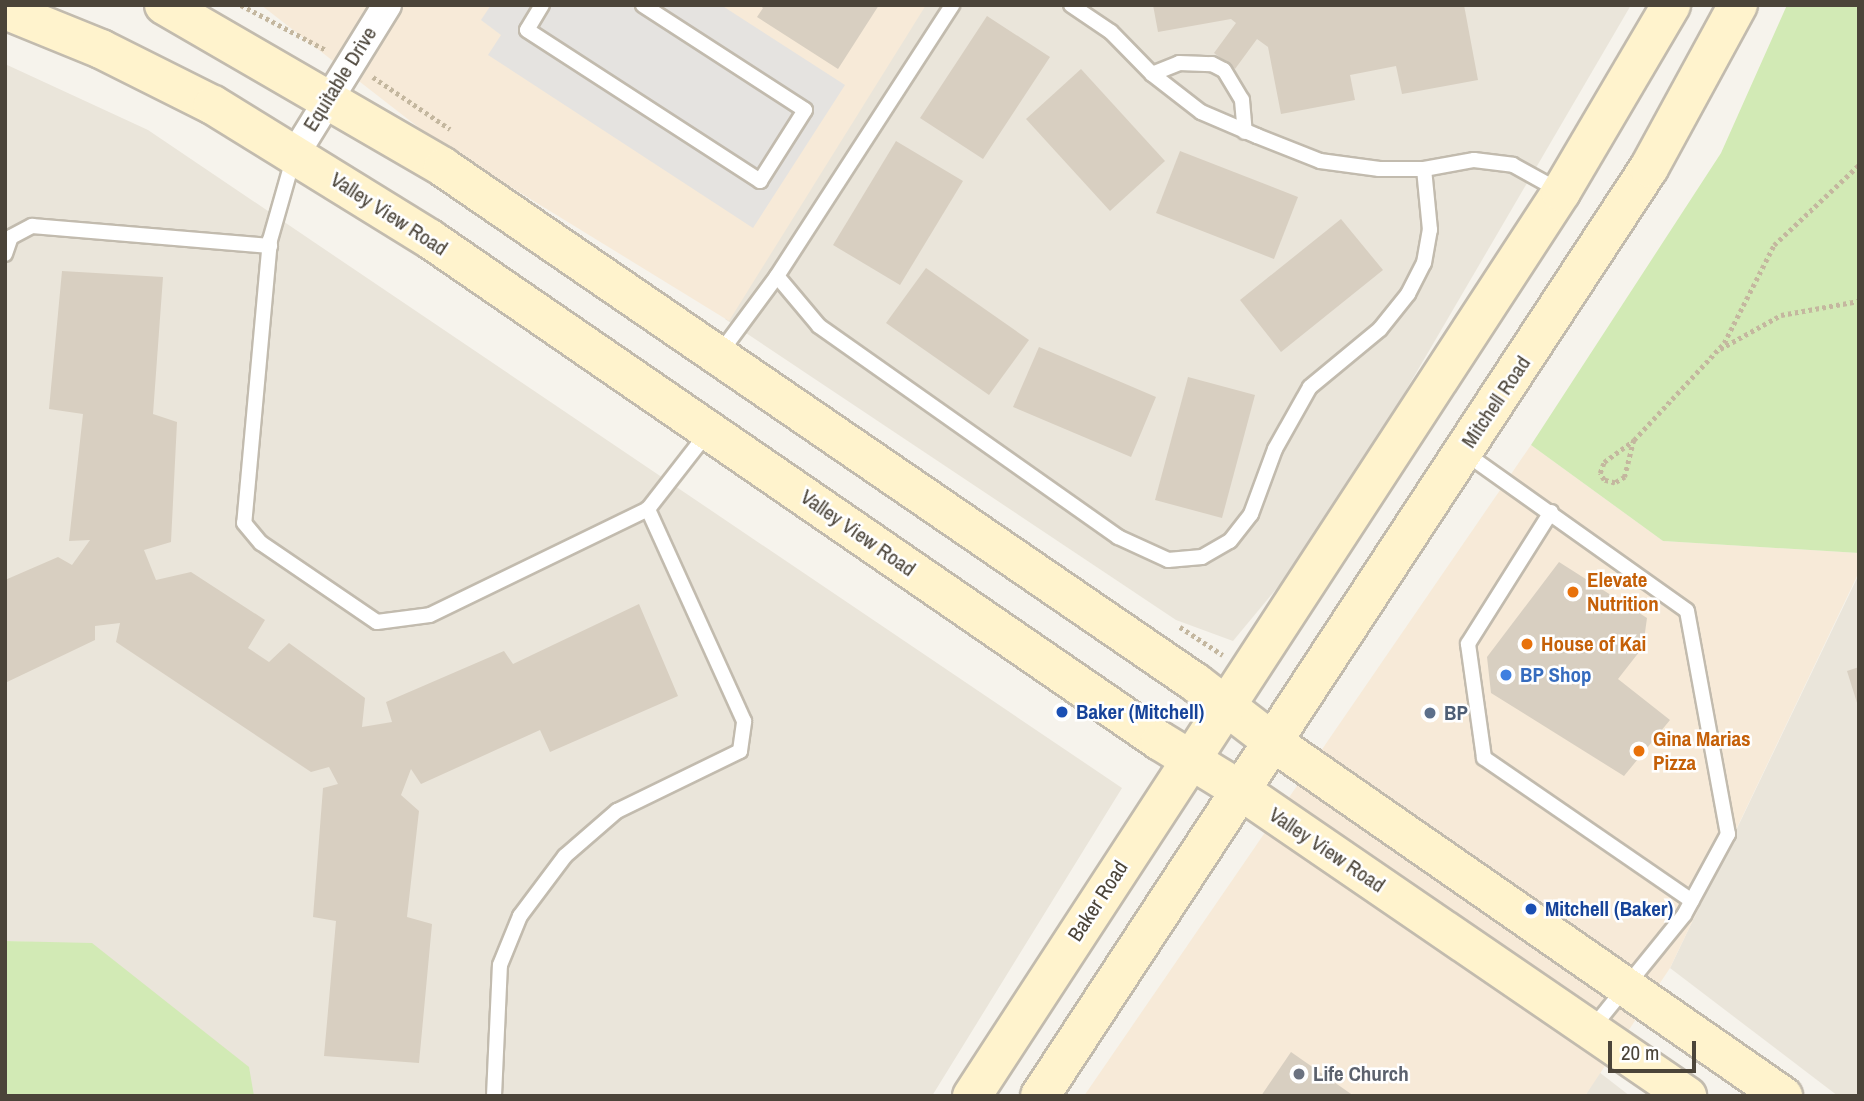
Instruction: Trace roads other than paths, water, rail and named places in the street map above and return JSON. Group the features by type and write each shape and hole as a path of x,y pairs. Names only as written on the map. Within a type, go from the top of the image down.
{"main road":[{"path":"164,5 328,96 443,167 719,355 1783,1096"},
{"path":"1224,706 1561,192 1671,5"},
{"name":"Mitchell Road","path":"1240,790 1648,168 1738,5"},
{"name":"Valley View Road","path":"5,10 102,49 213,105 430,239 1687,1096"},
{"name":"Baker Road","path":"972,1096 1224,706"},
{"path":"1041,1096 1240,790"}],"street":[{"name":"Equitable Drive","path":"295,154 328,96 387,5"}],"lane":[{"path":"542,5 527,30 760,181 805,110 643,5"},
{"path":"719,355 776,276 952,5"},
{"path":"1071,5 1111,32 1152,74 1201,113 1320,161 1379,169 1424,169 1474,160 1513,165 1561,192"},
{"path":"1152,74 1179,63 1212,64 1224,69 1242,100 1245,132"},
{"path":"295,154 270,246 244,523 261,543 377,622 430,615 648,509 709,431"},
{"path":"776,276 818,326 1118,537 1168,560 1202,557 1230,541 1251,514 1275,450 1310,387 1380,329 1408,294 1424,262 1430,230 1424,169"},
{"path":"5,254 11,237 32,226 270,246"},
{"path":"1462,451 1687,611 1728,834 1692,901 1628,987 1590,1031"},
{"path":"494,1096 500,965 520,916 565,856 617,811 740,751 744,721 648,509"},
{"path":"1550,512 1468,644 1484,758 1692,901"}],"place":[{"name":"Elevate Nutrition","path":"1573,592"},
{"name":"House of Kai","path":"1527,644"},
{"name":"BP Shop","path":"1506,675"},
{"name":"Baker (Mitchell)","path":"1062,712"},
{"name":"BP","path":"1430,713"},
{"name":"Gina Marias Pizza","path":"1639,751"},
{"name":"Mitchell (Baker)","path":"1531,909"},
{"name":"Life Church","path":"1299,1074"}]}
